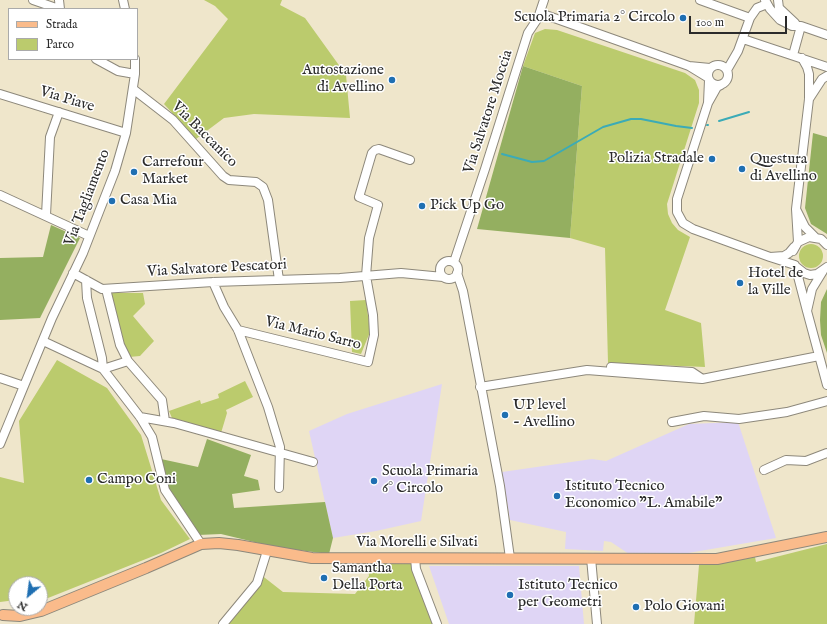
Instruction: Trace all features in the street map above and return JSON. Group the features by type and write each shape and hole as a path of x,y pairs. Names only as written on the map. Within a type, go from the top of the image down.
{"main road":[{"name":"Via Morelli e Silvati","path":"48,608 201,544 238,544 267,551 312,558 717,559 827,537"},
{"path":"1,614 7,618 8,624 20,616"}],"street":[{"path":"33,0 57,8"},
{"name":"Via Salvatore Moccia","path":"447,263 463,235 528,33 540,13 544,0"},
{"path":"700,0 750,18"},
{"path":"825,269 810,275 804,274 795,265 694,229 683,223 677,212 677,199 708,103 717,87 726,80 727,70 743,39 750,18 757,8 766,2 777,6 780,20 792,26 801,26 827,36"},
{"path":"540,13 689,66 710,68 719,64 727,70"},
{"path":"793,55 801,26"},
{"path":"743,39 827,67"},
{"path":"802,58 809,74 809,99 796,209 796,245 793,259 807,311 823,360 827,386"},
{"path":"98,60 118,71 135,74"},
{"name":"Via Tagliamento","path":"0,444 116,171 126,133 135,74 135,60"},
{"path":"689,66 714,85 721,85"},
{"path":"708,103 708,79 710,68"},
{"path":"809,74 812,69 820,69 824,74 824,78 809,99"},
{"name":"Via Baccanico","path":"133,89 173,120 223,176 230,180 256,182 263,187 268,200 279,280"},
{"name":"Via Piave","path":"0,94 126,133"},
{"path":"46,215 50,137 58,112"},
{"path":"366,276 369,238 378,205 359,197 372,153 379,149 410,160"},
{"path":"0,195 89,236"},
{"path":"796,209 805,227 822,241"},
{"path":"770,257 784,256 796,245 809,237 822,241"},
{"path":"451,276 458,266 447,263 440,273 451,276 464,298 500,486 510,558"},
{"name":"Via Salvatore Pescatori","path":"419,273 447,263"},
{"path":"807,311 812,288 825,269"},
{"name":"Via Salvatore Pescatori","path":"73,273 102,289 212,282 419,273 451,276"},
{"name":"Via Mario Sarro","path":"238,330 368,362 374,335 373,315 366,276"},
{"path":"86,280 87,298 102,358 103,369"},
{"path":"212,282 224,307 238,330 268,407 280,447 279,488"},
{"path":"106,289 120,345 128,361 162,400 165,421"},
{"path":"43,341 103,369 140,417 152,437 165,490 201,544"},
{"path":"480,387 587,370 702,379 823,360"},
{"path":"103,369 128,361"},
{"path":"608,366 692,372 702,379"},
{"path":"0,378 24,386"},
{"path":"672,422 704,416 739,419 788,412 827,401"},
{"path":"140,417 165,421 314,462"},
{"path":"764,470 786,460 806,461 827,453"},
{"path":"223,624 257,583 267,551"},
{"path":"415,558 416,569 437,624"},
{"path":"591,558 597,624"}],"shaded area":[{"name":"Scuola Primaria 6° Circolo","path":"442,384 421,521 376,531 333,538 309,431 347,414"},
{"path":"738,422 776,538 688,553 629,554 611,542 604,541 603,551 565,549 566,532 510,520 502,472 592,459 606,461 689,424"},
{"name":"Istituto Tecnico per Geometri","path":"429,566 579,566 584,624 449,624"}],"green space":[{"path":"204,0 282,0 280,5 305,18 346,75 350,118 254,114 224,118 196,139 164,104 228,19 215,6"},
{"path":"545,29 557,30 685,73 695,80 699,90 699,103 667,204 668,214 672,223 678,230 690,237 665,310 701,323 705,367 608,363 605,248 570,238 582,86 523,66 535,33"},
{"path":"523,66 582,86 570,238 477,229"},
{"path":"813,133 827,137 827,234 811,224 805,208"},
{"path":"51,225 80,238 40,318 0,320 0,258 43,257"},
{"path":"811,244 816,245 822,251 822,261 816,267 811,268 806,267 800,261 799,256 800,251 806,245"},
{"path":"827,289 827,353 821,335 820,320 821,302"},
{"path":"111,293 143,293 145,304 133,316 154,341 140,356 129,357 120,334"},
{"path":"366,300 370,332 361,354 352,352 350,301"},
{"name":"Campo Coni","path":"57,360 107,388 141,435 161,500 190,539 161,553 48,598 48,576 8,576 8,601 0,602 0,477 24,483 19,421"},
{"path":"245,381 253,397 226,410 227,413 221,433 172,418 169,411 200,400 201,404 219,398 218,394"},
{"path":"207,439 251,455 244,476 258,480 260,490 232,494 234,508 325,502 333,538 329,554 275,547 221,534 198,535 166,489 161,459 198,467"},
{"path":"827,544 827,624 694,624 699,565 755,557 756,562"},
{"path":"415,558 437,624 223,624 260,574 283,592 355,594 369,576 367,559"}],"waterway":[{"path":"719,121 749,112"},
{"path":"502,154 532,162 544,161 603,127 631,119 641,119 692,128"}],"place":[{"name":"Scuola Primaria 2° Circolo","path":"683,18"},
{"name":"Autostazione di Avellino","path":"392,80"},
{"name":"Polizia Stradale","path":"712,159"},
{"name":"Questura di Avellino","path":"742,169"},
{"name":"Carrefour Market","path":"134,172"},
{"name":"Casa Mia","path":"112,201"},
{"name":"Pick Up Go","path":"422,206"},
{"name":"Hotel de la Ville","path":"740,283"},
{"name":"UP level - Avellino","path":"505,415"},
{"name":"Campo Coni","path":"89,480"},
{"name":"Scuola Primaria 6° Circolo","path":"374,481"},
{"name":"Istituto Tecnico Economico \"L. Amabile\"","path":"557,496"},
{"name":"Samantha Della Porta","path":"324,578"},
{"name":"Istituto Tecnico per Geometri","path":"510,595"},
{"name":"Polo Giovani","path":"636,607"}]}
